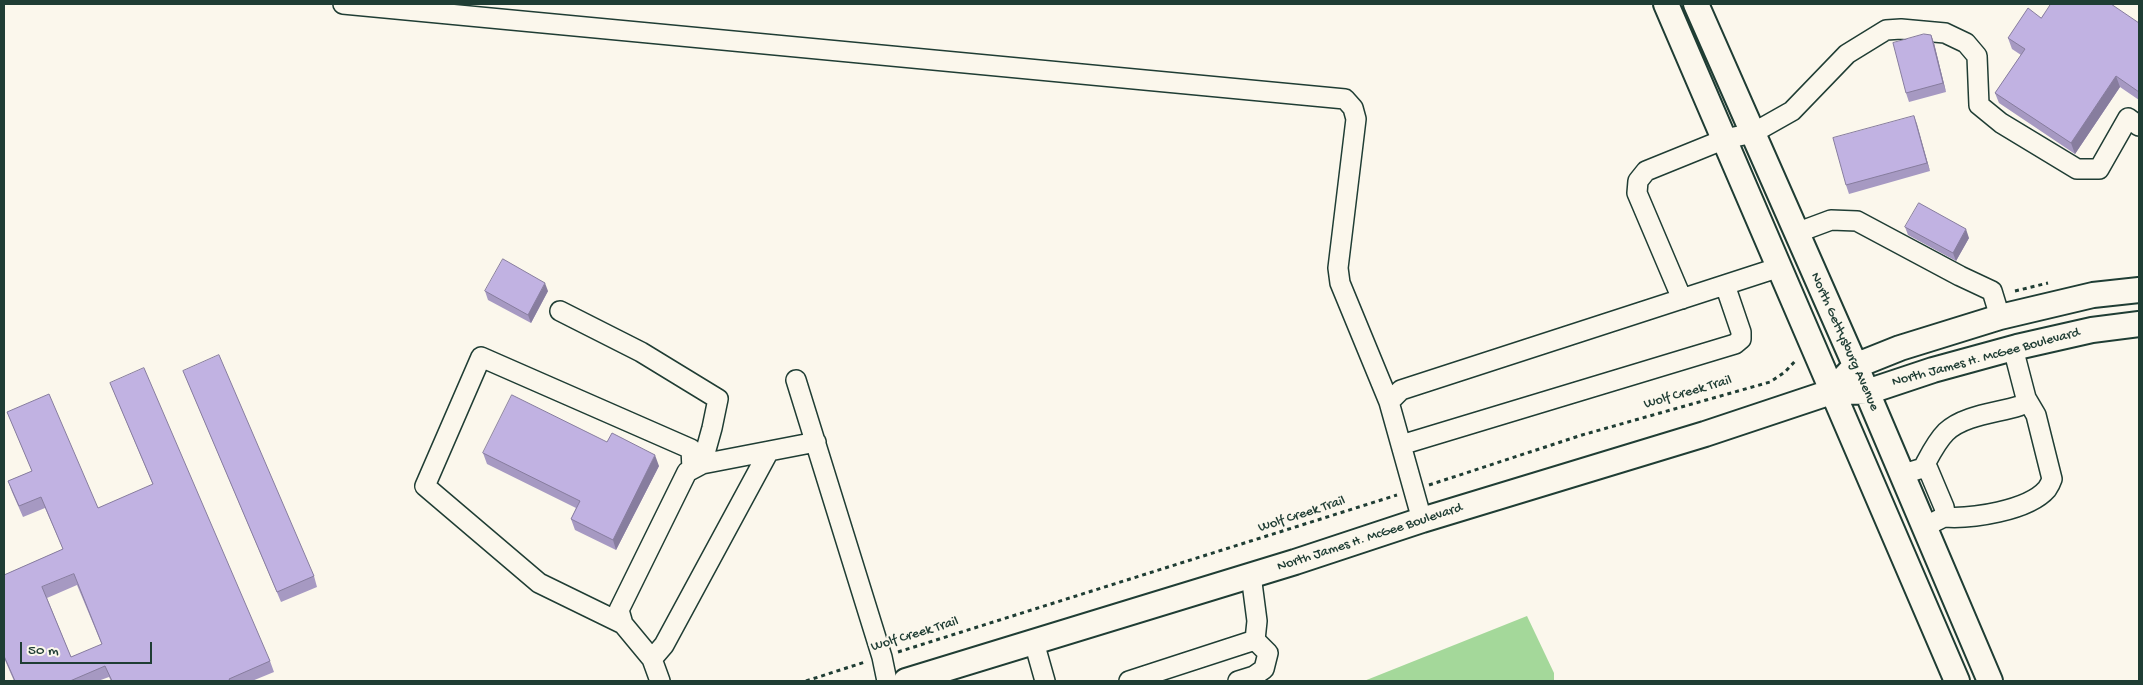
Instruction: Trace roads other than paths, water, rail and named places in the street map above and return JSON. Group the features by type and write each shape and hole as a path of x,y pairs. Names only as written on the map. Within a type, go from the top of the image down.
{"main road":[{"name":"North Gettysburg Avenue","path":"1666,4 1834,391 1957,681"},
{"name":"North Gettysburg Avenue","path":"1696,4 1867,392 1913,472 1934,522 1990,681"},
{"path":"1834,391 1855,366 1900,348 2000,317 2093,295 2139,290"},
{"name":"North James H. McGee Boulevard","path":"906,681 933,677 1034,642 1251,576 1422,520 1705,434 1834,391 1867,392 1933,370 2014,348 2092,330 2139,324"}],"street":[{"path":"343,4 1345,99 1353,108 1356,119 1338,268 1340,284 1389,402 1422,520"},
{"path":"1682,299 1637,193 1638,181 1646,171 1725,139 1753,133 1792,111 1847,54 1886,30 1901,29 1945,33 1966,43 1978,56 1980,105 2001,123 2077,169 2099,169 2128,118 2139,126"},
{"path":"1796,233 1832,220 1857,221 1992,291 2000,317"},
{"path":"1389,402 1401,390 1780,267"},
{"path":"1401,445 1735,344 1741,339 1741,332 1725,285"},
{"path":"560,312 641,352 718,399 712,428 697,466"},
{"path":"1934,522 2001,510 2026,503 2047,489 2052,479 2036,415 2026,398 2014,348"},
{"path":"623,624 540,583 425,486 481,358 691,449 697,466"},
{"path":"796,380 888,681"},
{"path":"1913,472 1947,432 1965,421 2020,406 2024,404 2026,398"},
{"path":"660,681 652,659 623,624 619,610 687,472 697,466 816,442"},
{"path":"652,659 664,645 768,451"},
{"path":"1251,576 1257,621 1255,640"},
{"path":"1130,681 1255,640"},
{"path":"1238,681 1254,676 1264,669 1268,653 1255,640"},
{"path":"1034,642 1045,681"}]}
